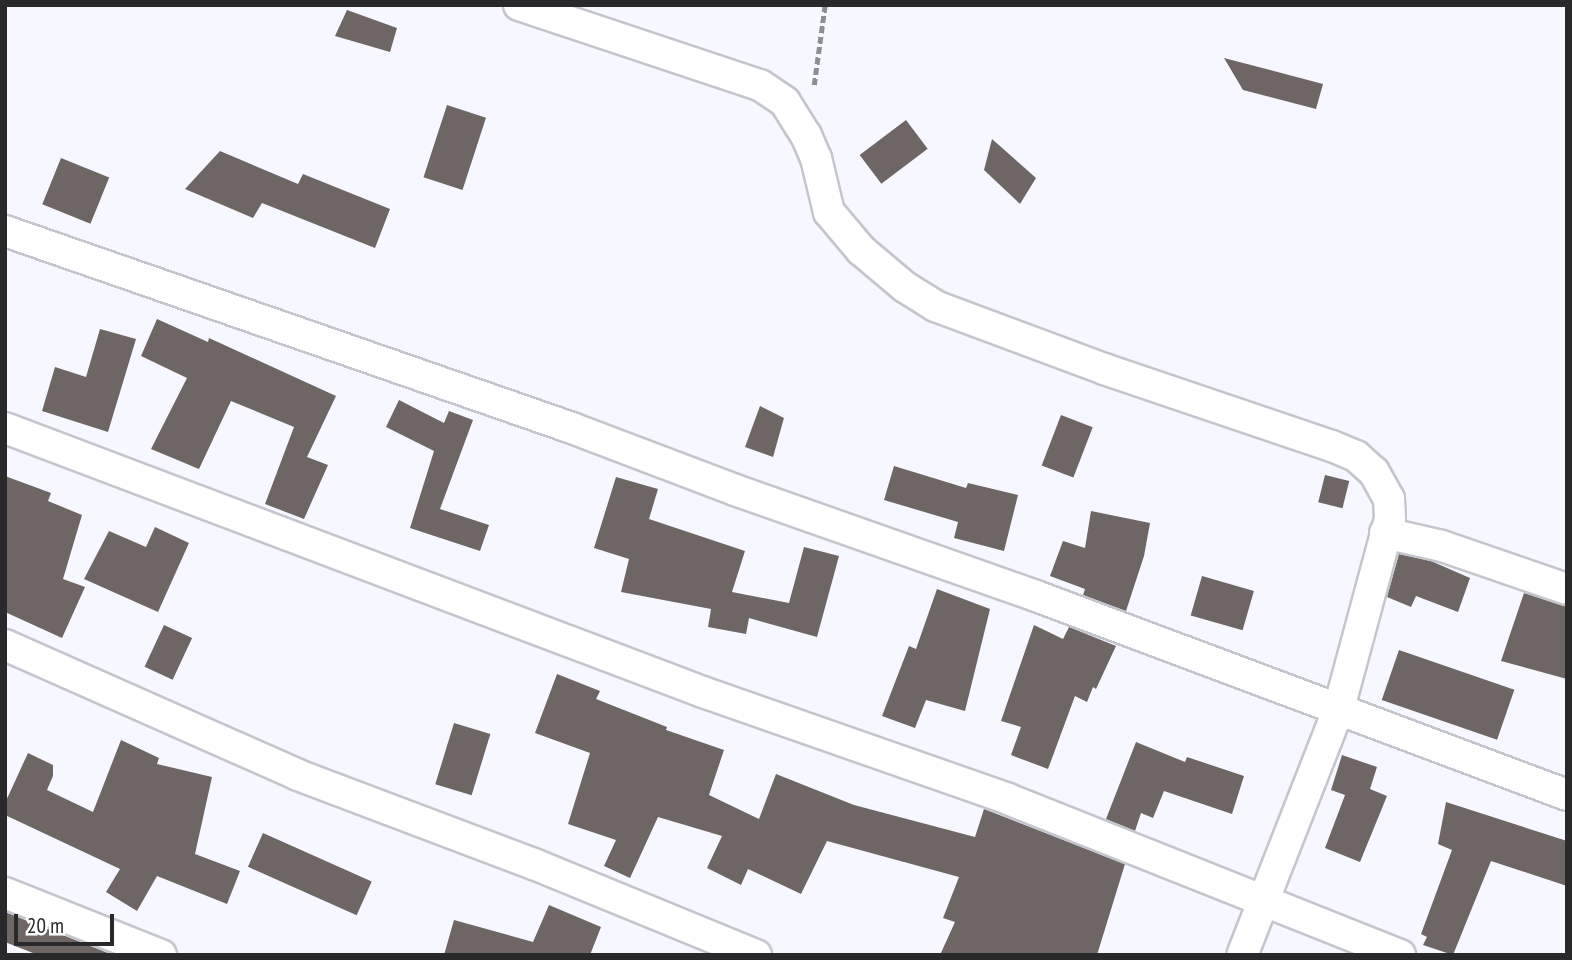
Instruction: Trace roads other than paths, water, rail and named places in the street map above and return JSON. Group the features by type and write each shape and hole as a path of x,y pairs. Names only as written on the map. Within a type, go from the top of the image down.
{"street":[{"path":"519,5 760,85 785,102 806,135 816,158 829,212 861,250 905,287 934,306 1356,456 1374,472 1389,499 1390,519 1339,708 1242,955"},
{"path":"5,231 572,428 1339,708 1472,762 1567,795"},
{"path":"5,428 703,692 1008,799 1400,955"},
{"path":"1385,533 1442,546 1567,589"},
{"path":"5,645 298,775 534,864 756,955"},
{"path":"5,893 161,955"}]}
